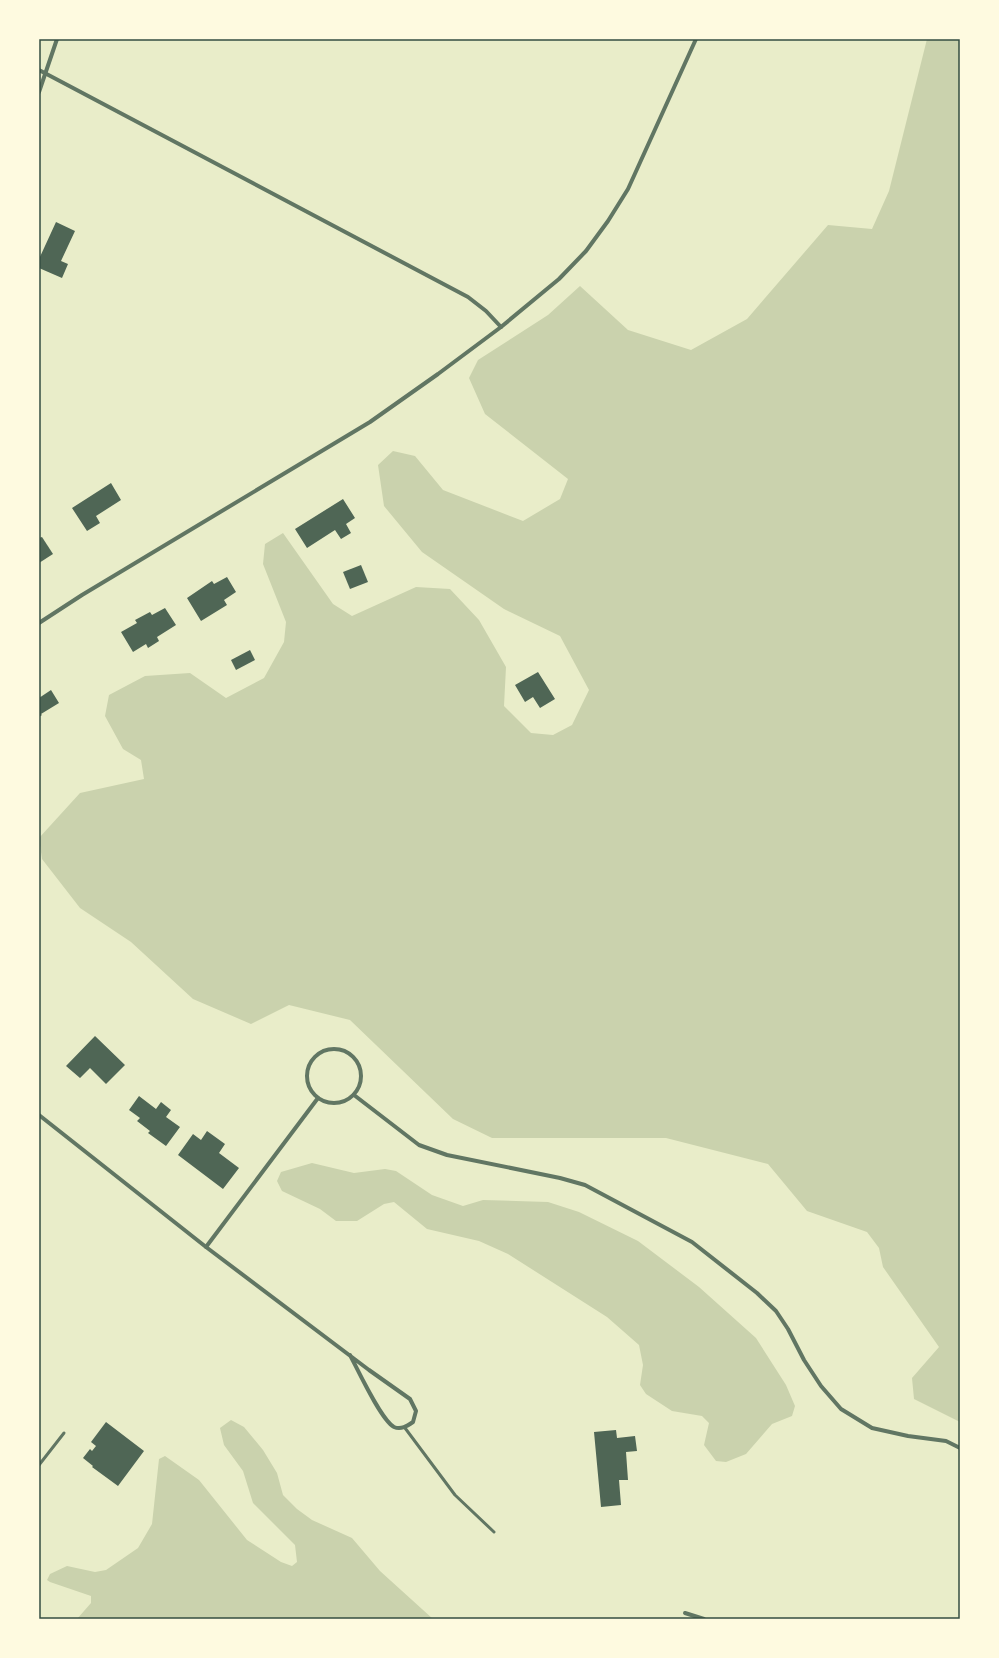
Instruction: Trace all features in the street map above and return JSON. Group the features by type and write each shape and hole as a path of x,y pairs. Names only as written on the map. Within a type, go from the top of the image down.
{"street":[{"path":"39,92 57,39"},
{"path":"39,624 82,595 370,422 501,327 559,279 586,251 608,221 628,189 696,39"},
{"path":"39,70 468,297 486,311 501,327"},
{"path":"334,1049 350,1054 356,1060 361,1069 362,1078 359,1088 354,1095 346,1101 337,1103 328,1103 318,1098 312,1091 308,1082 307,1073 316,1056 324,1051 334,1049"},
{"path":"354,1095 419,1145 447,1155 560,1178 585,1185 692,1242 758,1293 776,1311 788,1329 804,1360 821,1386 841,1409 872,1428 908,1436 946,1441 960,1448"},
{"path":"206,1247 318,1098"},
{"path":"39,1115 206,1247 350,1356 410,1399 416,1411 413,1422 405,1428 394,1427 385,1419 350,1356"},
{"path":"685,1613 704,1619"}],"lane":[{"path":"405,1428 455,1495 494,1532"},
{"path":"39,1465 64,1433"}],"green space":[{"path":"927,39 960,39 960,1422 914,1399 912,1378 939,1347 883,1267 879,1248 867,1232 807,1211 768,1164 666,1138 492,1138 453,1119 350,1020 289,1005 251,1024 193,999 131,942 80,908 42,859 39,838 80,793 144,779 141,760 123,749 105,716 109,695 145,676 190,673 226,698 264,678 284,642 286,622 263,564 265,544 283,533 333,604 352,616 416,587 450,589 479,620 506,667 504,706 531,733 553,735 572,725 589,690 560,636 504,609 422,552 384,506 378,465 393,451 415,456 443,490 523,521 560,499 568,479 485,414 469,378 478,360 548,315 580,286 628,330 691,350 747,319 828,225 872,229 889,191"},
{"path":"312,1163 354,1173 385,1169 396,1171 432,1195 463,1206 483,1200 548,1202 579,1212 638,1241 699,1287 756,1338 786,1385 795,1406 792,1416 772,1424 746,1454 726,1462 716,1461 704,1445 709,1423 702,1416 672,1411 646,1394 640,1385 643,1365 639,1345 607,1317 508,1254 479,1241 427,1229 394,1202 384,1204 357,1221 336,1221 320,1209 282,1191 277,1181 281,1172"},
{"path":"231,1420 244,1427 263,1450 277,1473 283,1495 297,1509 312,1520 352,1538 380,1571 433,1619 77,1619 91,1603 91,1596 50,1582 47,1580 50,1574 67,1566 95,1572 106,1570 138,1548 152,1524 159,1459 165,1456 199,1480 247,1540 281,1562 292,1566 297,1562 295,1545 253,1503 243,1471 224,1445 220,1428"}],"building":[{"path":"56,222 75,231 61,261 68,264 62,278 39,268 39,259"},
{"path":"111,483 121,500 96,516 100,523 87,531 72,508"},
{"path":"343,499 355,518 346,524 351,533 341,539 335,530 307,548 295,529"},
{"path":"42,537 53,554 39,563 39,538"},
{"path":"361,565 368,582 350,589 343,572"},
{"path":"227,577 236,592 224,600 227,605 201,621 187,598 212,581 214,584"},
{"path":"165,608 176,625 157,637 159,641 148,648 146,644 133,652 121,632 137,623 135,620 150,612 152,615"},
{"path":"250,650 255,660 236,670 231,660"},
{"path":"538,672 555,699 540,708 533,697 525,702 515,685"},
{"path":"51,690 59,703 41,714 42,715 39,717 39,698"},
{"path":"95,1036 125,1065 106,1084 90,1068 80,1078 66,1066"},
{"path":"139,1096 156,1109 161,1102 171,1110 166,1117 180,1127 166,1146 148,1133 150,1131 137,1121 140,1118 129,1110"},
{"path":"207,1131 225,1144 219,1153 239,1168 223,1189 178,1155 193,1134 201,1140"},
{"path":"106,1422 144,1451 118,1486 92,1467 93,1466 83,1458 90,1449 92,1451 96,1446 91,1442"},
{"path":"616,1430 617,1438 635,1436 637,1451 626,1452 628,1480 619,1480 621,1505 601,1507 594,1432"}]}
